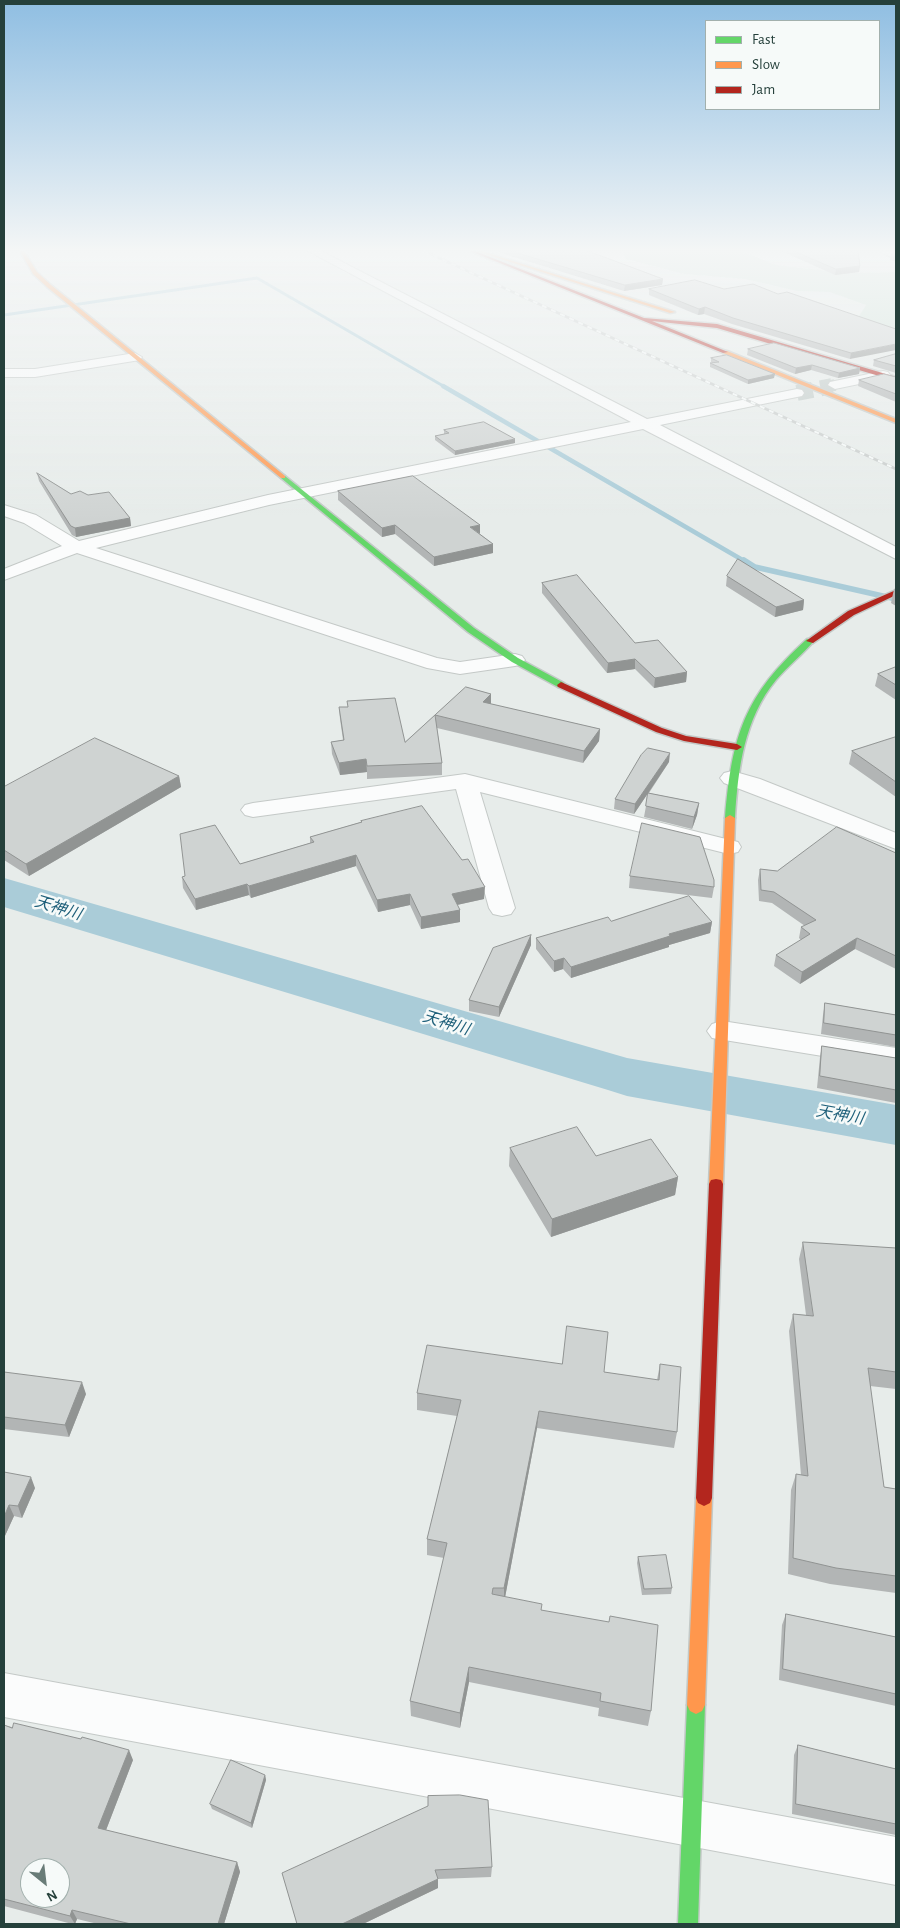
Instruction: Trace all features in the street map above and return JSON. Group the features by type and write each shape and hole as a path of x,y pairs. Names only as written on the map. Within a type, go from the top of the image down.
{"main road":[{"path":"116,341 471,630 515,660 558,685 659,730 684,738 737,747"},
{"path":"700,341 896,421"},
{"path":"766,341 889,378"},
{"path":"688,1924 732,778 737,747 748,718 759,696 773,677 795,653 848,616 896,592"}],"street":[{"path":"487,341 896,554"},
{"path":"4,373 35,373 135,357"},
{"path":"849,366 878,359"},
{"path":"835,385 889,378"},
{"path":"4,575 76,547 302,492 797,393"},
{"path":"4,510 30,519 76,547 434,664 460,668 515,660"},
{"path":"732,778 752,784 896,842"},
{"path":"253,810 465,781 729,847"},
{"path":"465,781 502,908"},
{"path":"722,1031 896,1058"},
{"path":"4,1694 896,1861"}],"building":[{"path":"810,341 896,341 896,344 851,353"},
{"path":"774,343 860,368 839,373 812,365 796,368 748,349"},
{"path":"896,354 896,366 874,360"},
{"path":"727,355 775,374 748,380 710,363 719,362 711,358"},
{"path":"884,374 896,377 896,394 859,380"},
{"path":"484,422 515,439 455,451 435,436 449,433 444,430"},
{"path":"37,473 71,494 80,491 88,495 109,492 130,518 75,528 71,526"},
{"path":"413,476 480,525 470,527 493,544 434,557 395,525 382,528 338,491"},
{"path":"738,559 804,600 776,607 727,576"},
{"path":"577,575 635,643 658,640 687,672 655,678 635,659 608,663 542,583"},
{"path":"896,667 896,685 878,674"},
{"path":"466,687 491,694 483,702 600,729 584,751 435,715 442,763 367,766 366,759 339,763 331,742 344,740 339,707 348,707 347,701 395,698 405,742"},
{"path":"896,737 896,782 852,751"},
{"path":"95,738 179,776 26,864 4,850 4,787"},
{"path":"648,748 670,753 635,804 615,799 641,755"},
{"path":"648,793 699,803 694,817 646,806"},
{"path":"422,806 462,860 468,859 485,887 452,894 460,910 421,917 410,894 377,900 356,855 249,886 247,884 195,899 182,877 185,876 180,834 215,825 240,864 314,842 310,837 361,821"},
{"path":"642,823 700,837 714,880 714,887 630,876"},
{"path":"837,827 896,853 896,956 857,938 802,972 776,955 810,934 801,927 816,920 774,892 761,890 760,869 777,871"},
{"path":"689,896 712,922 669,934 670,936 571,967 564,958 554,961 536,938 608,917 611,921"},
{"path":"531,935 499,1007 469,1000 493,948"},
{"path":"825,1003 896,1015 896,1035 824,1023"},
{"path":"822,1046 896,1058 896,1090 820,1076"},
{"path":"577,1127 596,1156 651,1139 678,1177 552,1219 510,1148"},
{"path":"803,1242 896,1248 896,1372 868,1368 884,1487 896,1489 896,1576 836,1568 793,1558 796,1474 808,1476 793,1314 813,1316"},
{"path":"567,1326 608,1332 604,1372 659,1380 660,1364 681,1367 677,1432 539,1411 504,1588 493,1588 492,1594 542,1604 541,1610 609,1622 610,1616 658,1625 651,1711 600,1701 601,1693 469,1667 460,1713 410,1701 447,1543 427,1539 461,1400 417,1393 427,1345 562,1364"},
{"path":"4,1372 82,1382 65,1425 4,1417"},
{"path":"4,1472 31,1477 18,1506 9,1505 4,1517"},
{"path":"666,1555 672,1588 644,1589 638,1557"},
{"path":"786,1614 896,1637 896,1694 783,1669"},
{"path":"14,1723 81,1739 82,1737 129,1750 98,1828 237,1862 218,1924 131,1924 72,1910 70,1916 39,1908 70,1908 70,1858 20,1858 20,1903 4,1899 4,1725 12,1728"},
{"path":"798,1745 896,1769 896,1824 796,1804"},
{"path":"231,1760 265,1775 251,1823 210,1804"},
{"path":"460,1795 488,1800 492,1867 435,1870 438,1879 342,1924 297,1924 282,1873 428,1806 428,1796"}],"waterway":[{"path":"366,341 445,387"},
{"path":"443,386 746,562"},
{"path":"744,560 755,567 896,599"},
{"name":"天神川","path":"4,892 627,1077 896,1125"}],"tunnel":[{"path":"826,387 835,385"},
{"path":"797,393 832,386"}],"railway":[{"path":"619,341 896,469"}],"traffic: fast":[{"path":"283,477 471,630 515,660 561,685"},
{"path":"730,818 735,764 748,719 758,699 772,679 810,641"},
{"path":"688,1924 696,1705"}],"traffic: slow":[{"path":"116,341 283,477"},
{"path":"725,352 896,421"},
{"path":"716,1184 730,818"},
{"path":"696,1705 704,1498"}],"traffic: jam":[{"path":"697,341 725,352"},
{"path":"768,341 896,379"},
{"path":"810,641 851,613 896,592"},
{"path":"561,685 659,730 684,738 737,747"},
{"path":"704,1498 716,1184"}]}
